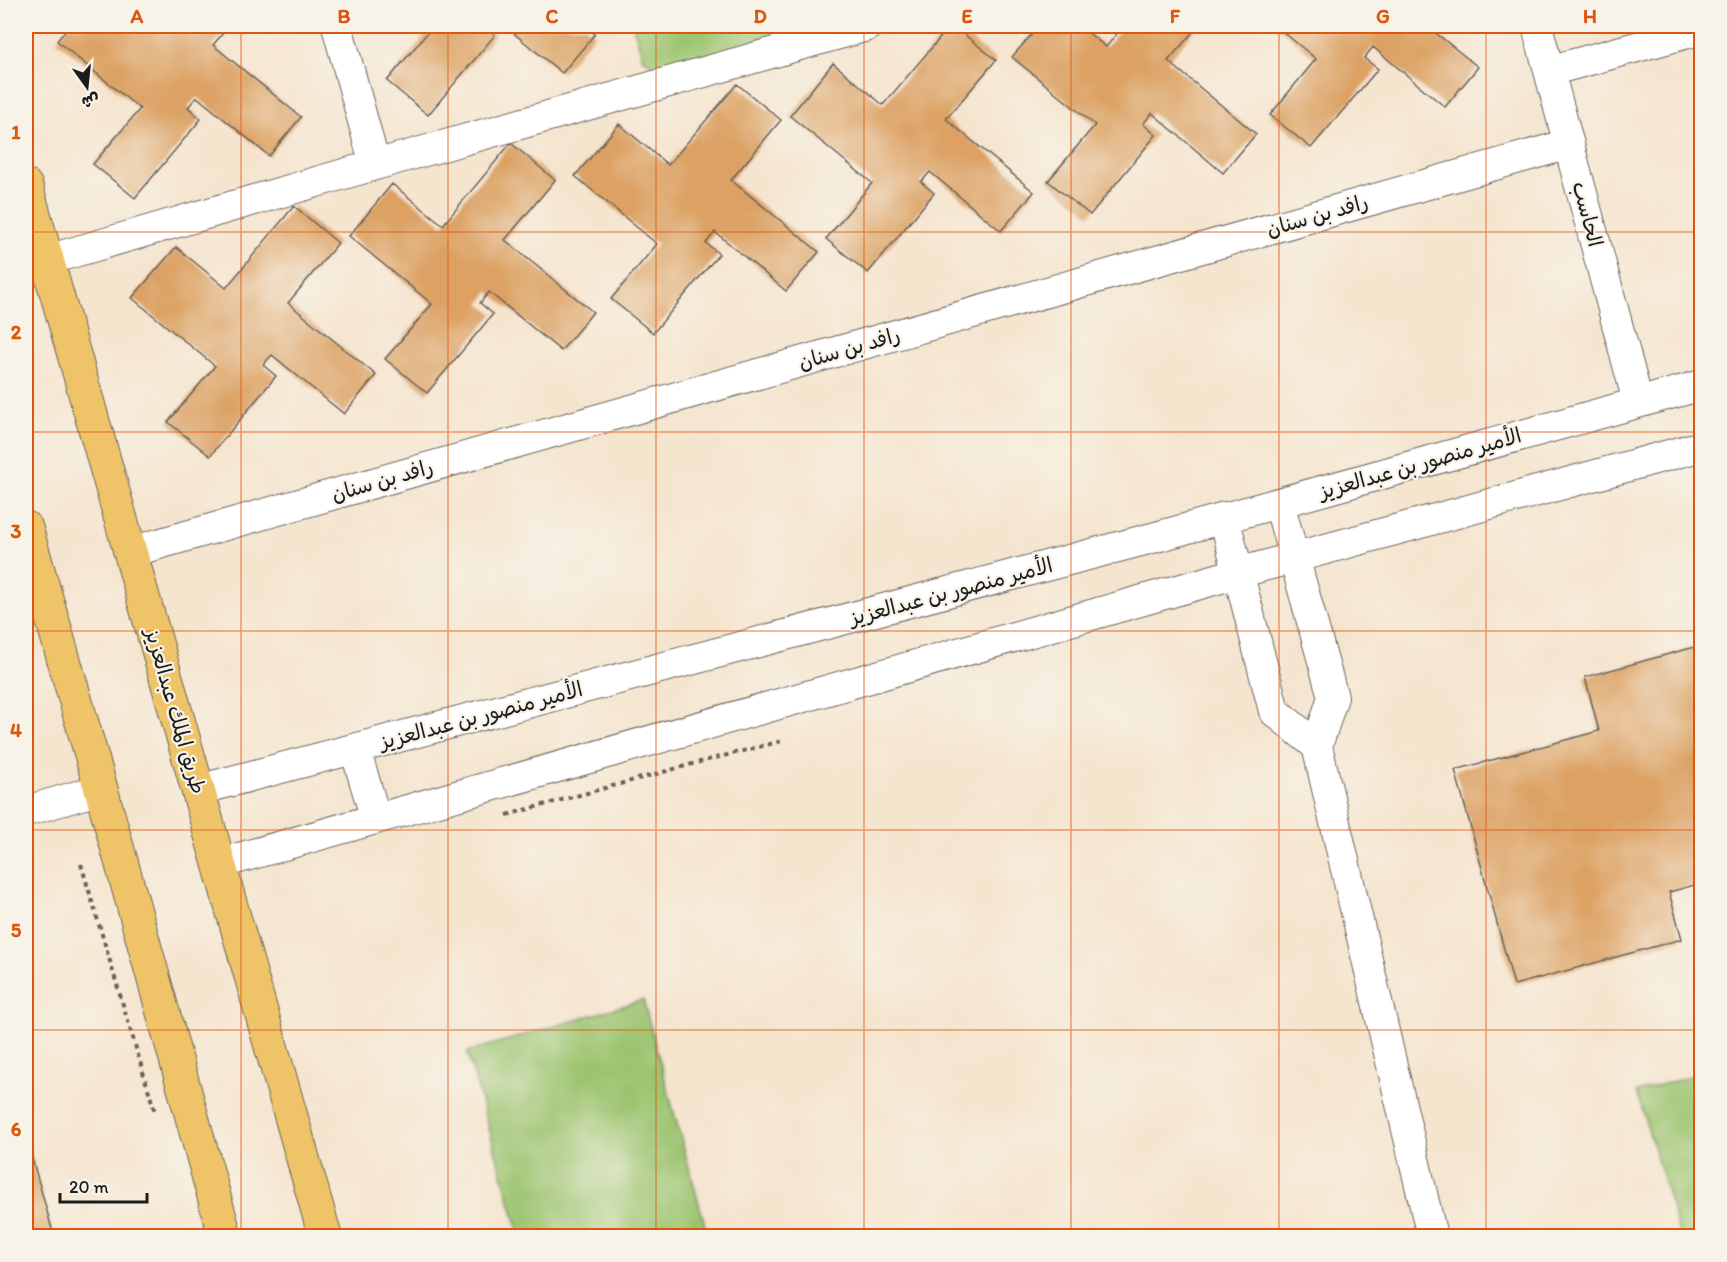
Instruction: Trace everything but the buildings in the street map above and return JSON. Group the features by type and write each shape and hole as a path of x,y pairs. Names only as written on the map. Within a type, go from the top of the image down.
{"main road":[{"name":"طريق الملك عبدالعزيز","path":"26,186 325,1236"},
{"path":"26,528 225,1236"}],"street":[{"path":"337,26 375,165"},
{"path":"47,260 867,26"},
{"name":"الحاسب","path":"1537,26 1638,402"},
{"path":"1550,71 1701,29"},
{"name":"رافد بن سنان","path":"130,552 1569,144"},
{"name":"الأمير منصور بن عبدالعزيز","path":"198,790 1156,537 1701,385"},
{"path":"218,864 1294,557 1701,446"},
{"path":"1279,503 1333,697 1317,746 1432,1236"},
{"path":"1224,517 1274,711 1317,746"},
{"path":"355,749 376,819"},
{"path":"26,811 101,789"}],"path":[{"path":"504,816 782,741"},
{"path":"81,864 156,1113"}],"green space":[{"path":"633,26 786,26 792,30 784,36 662,70 643,59"},
{"path":"643,1000 708,1236 520,1236 467,1052"},
{"path":"1701,1073 1701,1236 1680,1236 1637,1092"}]}
